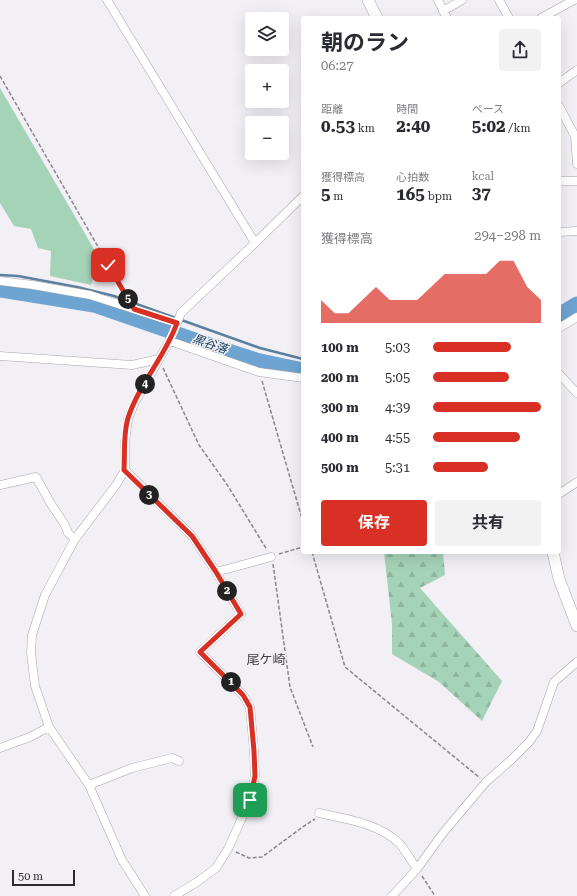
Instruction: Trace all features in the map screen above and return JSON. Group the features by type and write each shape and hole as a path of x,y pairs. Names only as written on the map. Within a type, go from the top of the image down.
{"main road":[{"path":"368,0 376,16"},
{"path":"553,554 559,579 577,626"}],"street":[{"path":"107,0 255,244"},
{"path":"438,0 445,15 462,0"},
{"path":"499,0 508,16"},
{"path":"545,16 574,0"},
{"path":"561,82 577,70"},
{"path":"561,110 575,136 577,164"},
{"path":"561,182 577,181"},
{"path":"145,896 122,860 89,785 49,727 35,686 31,653 32,635 45,595 75,539 116,485 124,470 128,419 135,402 170,339 182,313 301,198"},
{"path":"561,232 577,231"},
{"path":"0,281 90,295 134,309 176,325"},
{"path":"561,327 577,317"},
{"path":"170,339 259,372 301,378"},
{"path":"0,356 132,365 159,359"},
{"path":"561,376 577,393"},
{"path":"124,470 192,536 241,614 200,652 243,695 250,707 255,776 250,800 228,849 216,868 174,896"},
{"path":"0,485 36,477 50,504 65,525 68,533 75,539"},
{"path":"561,493 577,482"},
{"path":"216,572 271,557"},
{"path":"392,896 417,869 443,833 486,782 529,742 537,731 554,682 577,662"},
{"path":"0,748 30,737 49,727"},
{"path":"89,785 132,768 172,758 179,761"},
{"path":"319,813 351,820 378,829 399,843 417,869"}],"path":[{"path":"0,76 134,309"},
{"path":"159,359 199,445 228,486 271,557 290,686 312,748"},
{"path":"259,372 301,515"},
{"path":"271,557 301,548"},
{"path":"313,554 345,667 486,782"},
{"path":"228,849 249,858 262,857 315,819 319,813"},
{"path":"417,869 435,896"}],"green space":[{"path":"0,88 101,261 98,260 91,285 50,276 51,251 38,248 31,229 14,226 0,203"},
{"path":"384,554 443,554 445,575 420,588 502,681 482,721 439,682 392,654 392,624"}],"waterway":[{"path":"0,275 18,276 77,287 114,296 260,348 301,358"},
{"name":"黒谷落","path":"0,290 94,305 256,360 301,370"},
{"name":"黒谷落","path":"561,314 577,304"}],"district":[{"name":"尾ケ崎","path":"266,659"}],"route":[{"path":"108,265 134,309 177,323 171,338 135,402 128,419 124,470 192,536 241,614 200,652 243,695 250,707 255,776 250,800"}]}
